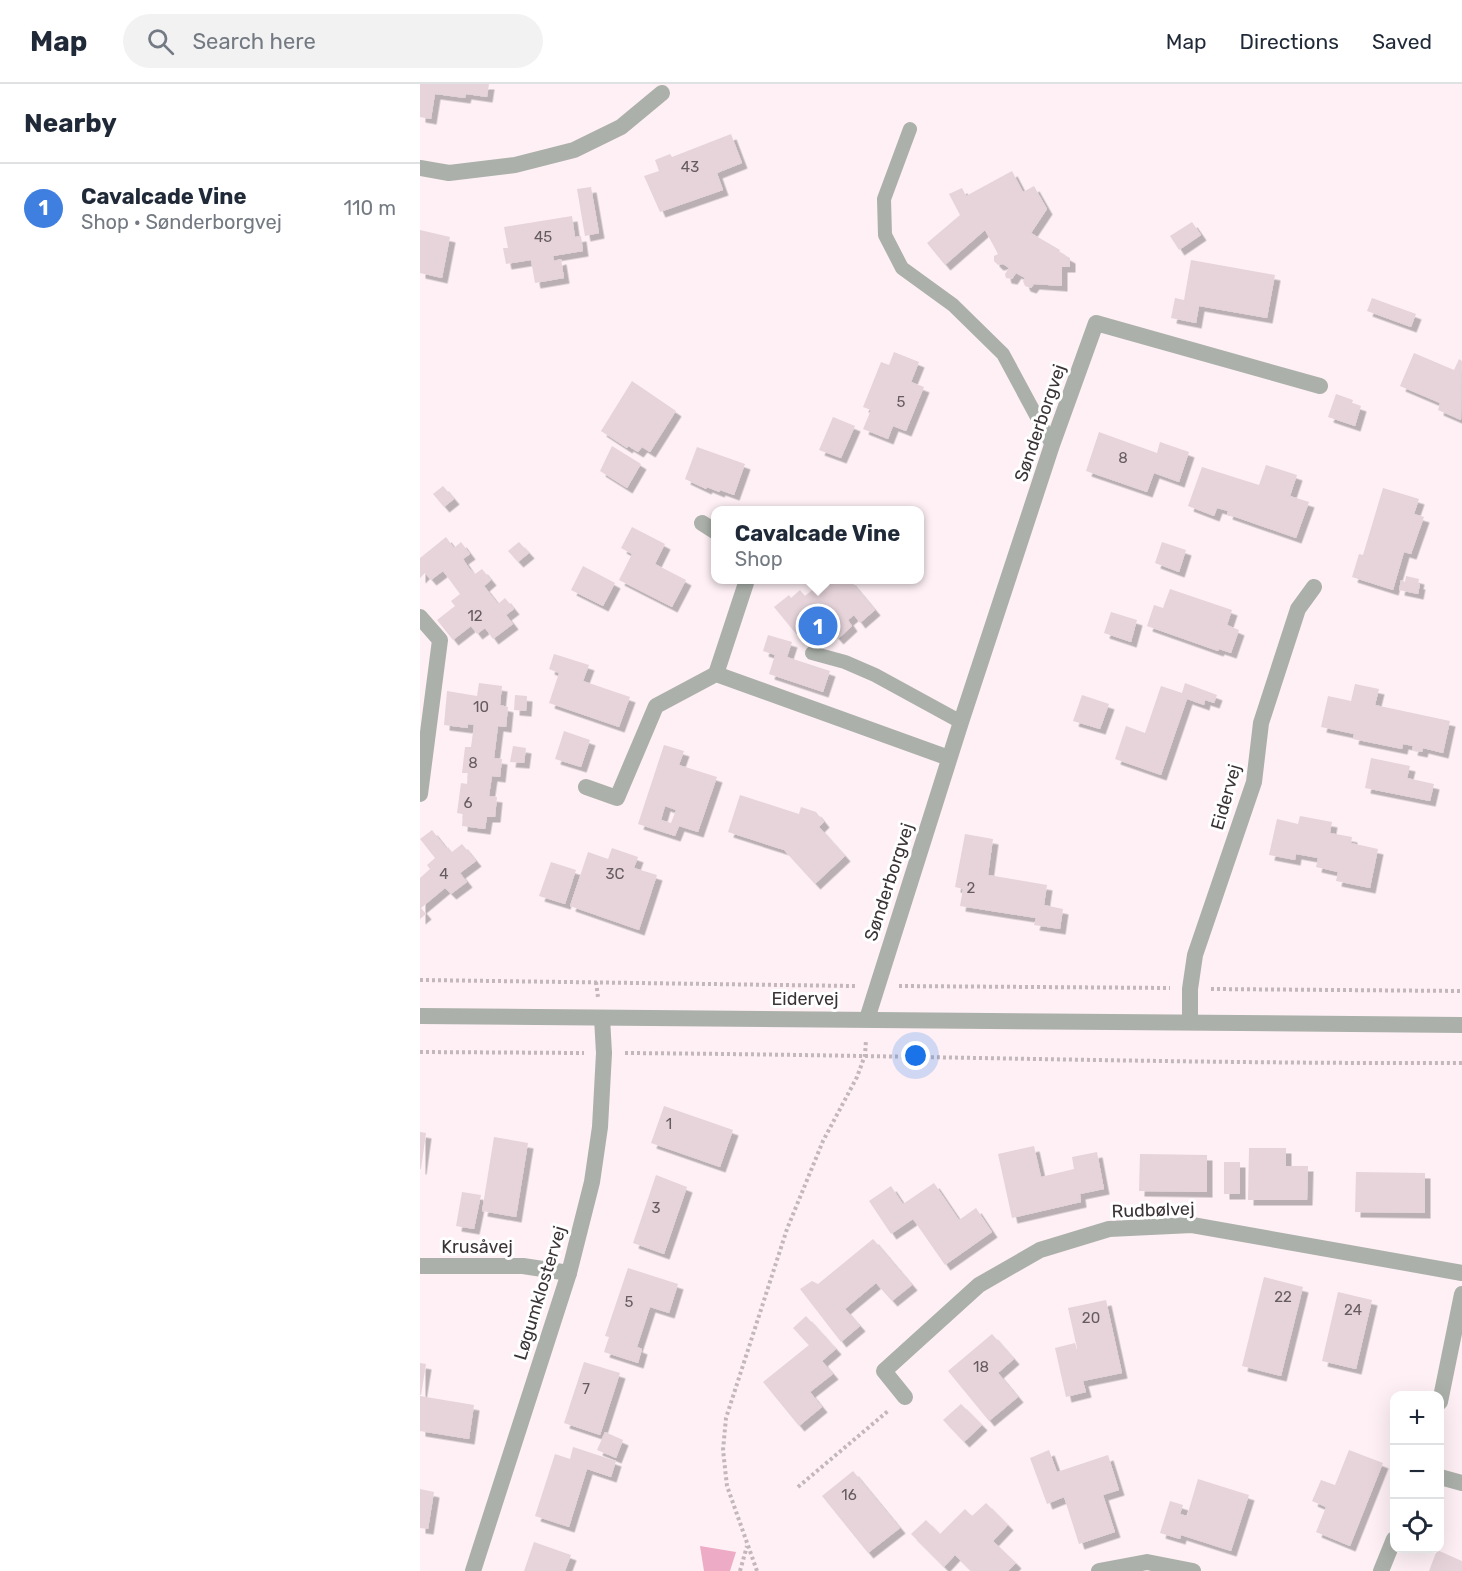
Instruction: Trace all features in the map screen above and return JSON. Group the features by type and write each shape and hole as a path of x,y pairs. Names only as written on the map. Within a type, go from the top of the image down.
{"street":[{"path":"420,168 449,173 516,165 574,150 621,127 662,93"},
{"name":"Sønderborgvej","path":"867,1019 949,758 1052,445 1096,322 1320,386"},
{"path":"586,787 617,798 656,706 716,674 746,584"},
{"name":"Eidervej","path":"1190,1022 1195,955 1254,782 1262,723 1298,609 1314,587"},
{"path":"420,617 440,640 420,794"},
{"path":"716,674 949,758"},
{"name":"Eidervej","path":"420,1016 1462,1025"},
{"name":"Løgumklostervej","path":"472,1571 568,1273 592,1182 600,1127 604,1053 602,1018"},
{"name":"Rudbølvej","path":"905,1397 884,1371 980,1286 1040,1250 1109,1229 1192,1225 1462,1273"},
{"name":"Krusåvej","path":"420,1266 523,1266 568,1273"},
{"path":"1442,1391 1462,1294"},
{"path":"1444,1478 1462,1483"},
{"path":"1381,1571 1390,1550"},
{"path":"1099,1571 1147,1562 1193,1571"}],"lane":[{"path":"910,129 884,199 885,235 903,268 953,305 1002,354 1052,445"},
{"path":"812,653 845,662 875,675 961,722"}],"path":[{"path":"420,980 1462,991"},
{"path":"420,1052 1462,1063"},
{"path":"757,1571 727,1486 723,1450 726,1418 787,1229 823,1141 857,1077 865,1055"},
{"path":"798,1487 905,1397"},
{"path":"740,1571 747,1544"}],"shaded area":[{"path":"700,1546 736,1552 730,1571 704,1571"}],"building":[{"path":"420,84 489,84 487,97 466,94 465,98 435,94 431,119 420,117"},
{"path":"731,134 742,163 717,173 723,190 660,212 644,176 659,171 655,160 670,154 672,157"},
{"path":"1012,171 1023,192 1034,186 1047,209 1031,233 1070,258 1070,267 1062,267 1062,286 1034,284 1031,288 1025,286 1023,281 1025,278 1016,273 1012,279 1006,278 1005,274 1009,268 1003,264 998,265 994,261 994,256 998,254 985,230 945,265 927,243 960,215 949,194 962,188 966,196"},
{"path":"591,187 599,233 585,236 577,189"},
{"path":"572,216 575,237 581,236 583,251 553,256 554,261 561,259 564,278 535,283 531,260 506,264 503,248 508,248 504,227"},
{"path":"1192,222 1201,235 1179,250 1170,236"},
{"path":"420,230 450,237 442,278 420,273"},
{"path":"1191,260 1275,275 1267,318 1199,306 1196,323 1171,318 1175,298 1184,300"},
{"path":"1372,298 1416,314 1411,327 1367,311"},
{"path":"894,352 919,362 911,382 924,387 906,431 893,426 888,439 863,429 871,410 863,407 881,362 889,365"},
{"path":"1414,353 1454,370 1459,359 1462,361 1461,420 1438,410 1440,403 1400,386"},
{"path":"632,381 676,411 650,452 642,447 638,452 628,446 627,448 601,431"},
{"path":"1336,394 1353,400 1352,403 1361,406 1355,426 1328,417"},
{"path":"833,417 855,426 841,458 819,450"},
{"path":"1099,432 1157,453 1160,442 1189,452 1179,482 1154,473 1147,492 1086,471"},
{"path":"612,446 641,464 627,488 600,471"},
{"path":"697,447 745,464 734,495 707,487 706,489 685,479"},
{"path":"1266,465 1297,475 1290,496 1309,502 1296,538 1227,514 1228,511 1217,508 1214,516 1188,506 1202,467 1259,485"},
{"path":"443,486 454,499 444,507 433,494"},
{"path":"1383,488 1419,499 1414,514 1424,517 1411,554 1404,552 1393,590 1352,577 1359,554 1363,555"},
{"path":"632,527 665,544 655,564 686,580 672,607 619,580 632,554 621,548"},
{"path":"446,537 454,548 461,542 470,554 463,559 469,568 475,574 482,569 491,580 484,586 498,604 505,598 514,609 506,615 513,624 493,639 485,628 477,634 471,626 453,640 437,620 455,606 451,601 460,594 443,571 431,580 425,573 420,578 420,558"},
{"path":"519,542 529,553 518,562 508,551"},
{"path":"1162,542 1186,550 1179,572 1155,563"},
{"path":"583,566 615,583 603,606 571,590"},
{"path":"1406,576 1419,579 1418,594 1399,590 1401,580 1405,582"},
{"path":"828,584 853,584 875,610 860,623 854,615 848,620 852,626 838,639 816,613 809,619 812,623 797,635 774,607 789,595 791,598 800,590 805,596 818,585 822,591 829,586"},
{"path":"1170,589 1232,610 1227,625 1239,630 1231,653 1219,649 1218,651 1147,626 1154,605 1163,608"},
{"path":"1111,612 1137,620 1131,642 1104,633"},
{"path":"768,635 792,642 787,657 830,671 823,692 769,674 775,655 763,651"},
{"path":"554,654 589,665 583,681 630,697 619,727 549,703 559,673 549,669"},
{"path":"479,683 502,686 500,705 508,707 506,727 498,726 494,758 502,759 500,777 492,776 489,796 497,797 495,817 487,817 485,829 462,826 463,814 457,813 461,783 467,784 468,773 462,773 465,747 471,747 474,725 468,724 468,728 444,725 447,691 477,696"},
{"path":"1185,683 1217,695 1214,703 1205,700 1204,705 1187,699 1161,775 1115,759 1126,726 1145,733 1161,686 1182,693"},
{"path":"1355,684 1379,689 1375,705 1450,721 1443,753 1423,748 1422,752 1412,750 1413,746 1403,744 1402,749 1353,739 1354,734 1321,727 1328,696 1351,701"},
{"path":"515,695 527,696 526,711 514,710"},
{"path":"1082,695 1109,704 1100,729 1073,721"},
{"path":"564,731 590,740 581,767 555,759"},
{"path":"664,745 684,751 679,765 717,777 698,832 679,826 675,836 638,824","holes":["665,806 676,810 671,823 661,820"]},
{"path":"513,746 526,748 524,763 510,762"},
{"path":"1371,758 1410,766 1407,778 1434,784 1430,801 1365,788"},
{"path":"740,795 799,814 801,807 816,812 824,822 819,827 845,856 815,884 784,850 728,832"},
{"path":"1300,816 1332,822 1330,833 1352,837 1351,843 1378,849 1370,888 1336,881 1338,872 1316,867 1318,858 1296,854 1295,860 1269,855 1277,819 1298,824"},
{"path":"432,830 447,849 448,847 452,852 462,844 476,861 460,873 467,882 451,894 445,888 421,908 426,914 420,919 420,878 430,869 427,865 435,858 420,839"},
{"path":"965,834 993,839 988,875 1047,885 1044,905 1063,909 1060,929 1034,925 1036,918 960,906 963,889 955,887"},
{"path":"612,848 638,857 634,868 657,875 639,930 570,906 588,852 608,859"},
{"path":"551,862 576,870 565,904 539,896"},
{"path":"664,1106 733,1130 720,1167 651,1143"},
{"path":"420,1132 426,1133 421,1169 420,1169"},
{"path":"494,1137 528,1143 516,1217 482,1211"},
{"path":"1034,1146 1041,1177 1074,1169 1072,1157 1097,1152 1104,1189 1080,1194 1081,1202 1012,1218 998,1154"},
{"path":"1249,1148 1286,1148 1286,1166 1308,1166 1307,1200 1248,1200"},
{"path":"1140,1154 1207,1155 1207,1192 1139,1191"},
{"path":"1224,1162 1240,1162 1240,1194 1224,1194"},
{"path":"1356,1172 1425,1173 1425,1213 1355,1212"},
{"path":"656,1175 687,1187 664,1254 633,1243"},
{"path":"934,1183 959,1220 976,1208 992,1232 945,1265 913,1219 891,1234 869,1201 891,1186 903,1204"},
{"path":"462,1192 481,1195 474,1229 456,1226"},
{"path":"873,1239 912,1285 892,1301 876,1283 845,1309 860,1326 841,1342 800,1289 812,1281 818,1284"},
{"path":"628,1268 678,1284 669,1313 650,1307 637,1347 642,1349 638,1363 604,1352 609,1337 605,1336"},
{"path":"1264,1277 1303,1287 1281,1376 1242,1366"},
{"path":"1338,1292 1372,1300 1356,1369 1322,1361"},
{"path":"1106,1300 1122,1373 1083,1381 1086,1392 1066,1397 1055,1348 1075,1343 1079,1357 1068,1308"},
{"path":"806,1316 836,1349 822,1361 833,1374 810,1392 822,1407 799,1426 763,1382 809,1345 793,1328"},
{"path":"992,1334 1014,1359 998,1373 1018,1397 989,1421 948,1371"},
{"path":"584,1362 620,1373 600,1435 564,1423"},
{"path":"420,1363 426,1364 421,1395 420,1395"},
{"path":"420,1396 474,1405 469,1439 420,1431"},
{"path":"961,1404 982,1425 964,1442 943,1420"},
{"path":"605,1432 623,1440 616,1458 597,1450"},
{"path":"573,1447 616,1461 611,1477 587,1469 569,1527 535,1516 555,1454 570,1459"},
{"path":"1049,1450 1057,1472 1108,1455 1119,1490 1103,1495 1115,1532 1079,1544 1064,1497 1047,1504 1030,1458"},
{"path":"1349,1450 1383,1463 1350,1546 1316,1532 1326,1507 1312,1501 1321,1480 1335,1485"},
{"path":"853,1471 900,1528 868,1553 822,1496"},
{"path":"1198,1479 1249,1495 1231,1551 1181,1535 1180,1539 1160,1533 1170,1501 1183,1505 1180,1514 1187,1516"},
{"path":"420,1489 434,1492 428,1529 420,1528"},
{"path":"986,1503 1008,1525 993,1541 1016,1563 1008,1571 971,1571 955,1555 944,1567 911,1534 926,1520 940,1534 965,1509 972,1516"},
{"path":"534,1542 571,1555 565,1571 524,1571"},
{"path":"1436,1553 1444,1553 1462,1561 1462,1571 1429,1571"}],"place":[{"name":"Cavalcade Vine","path":"818,626"}]}
